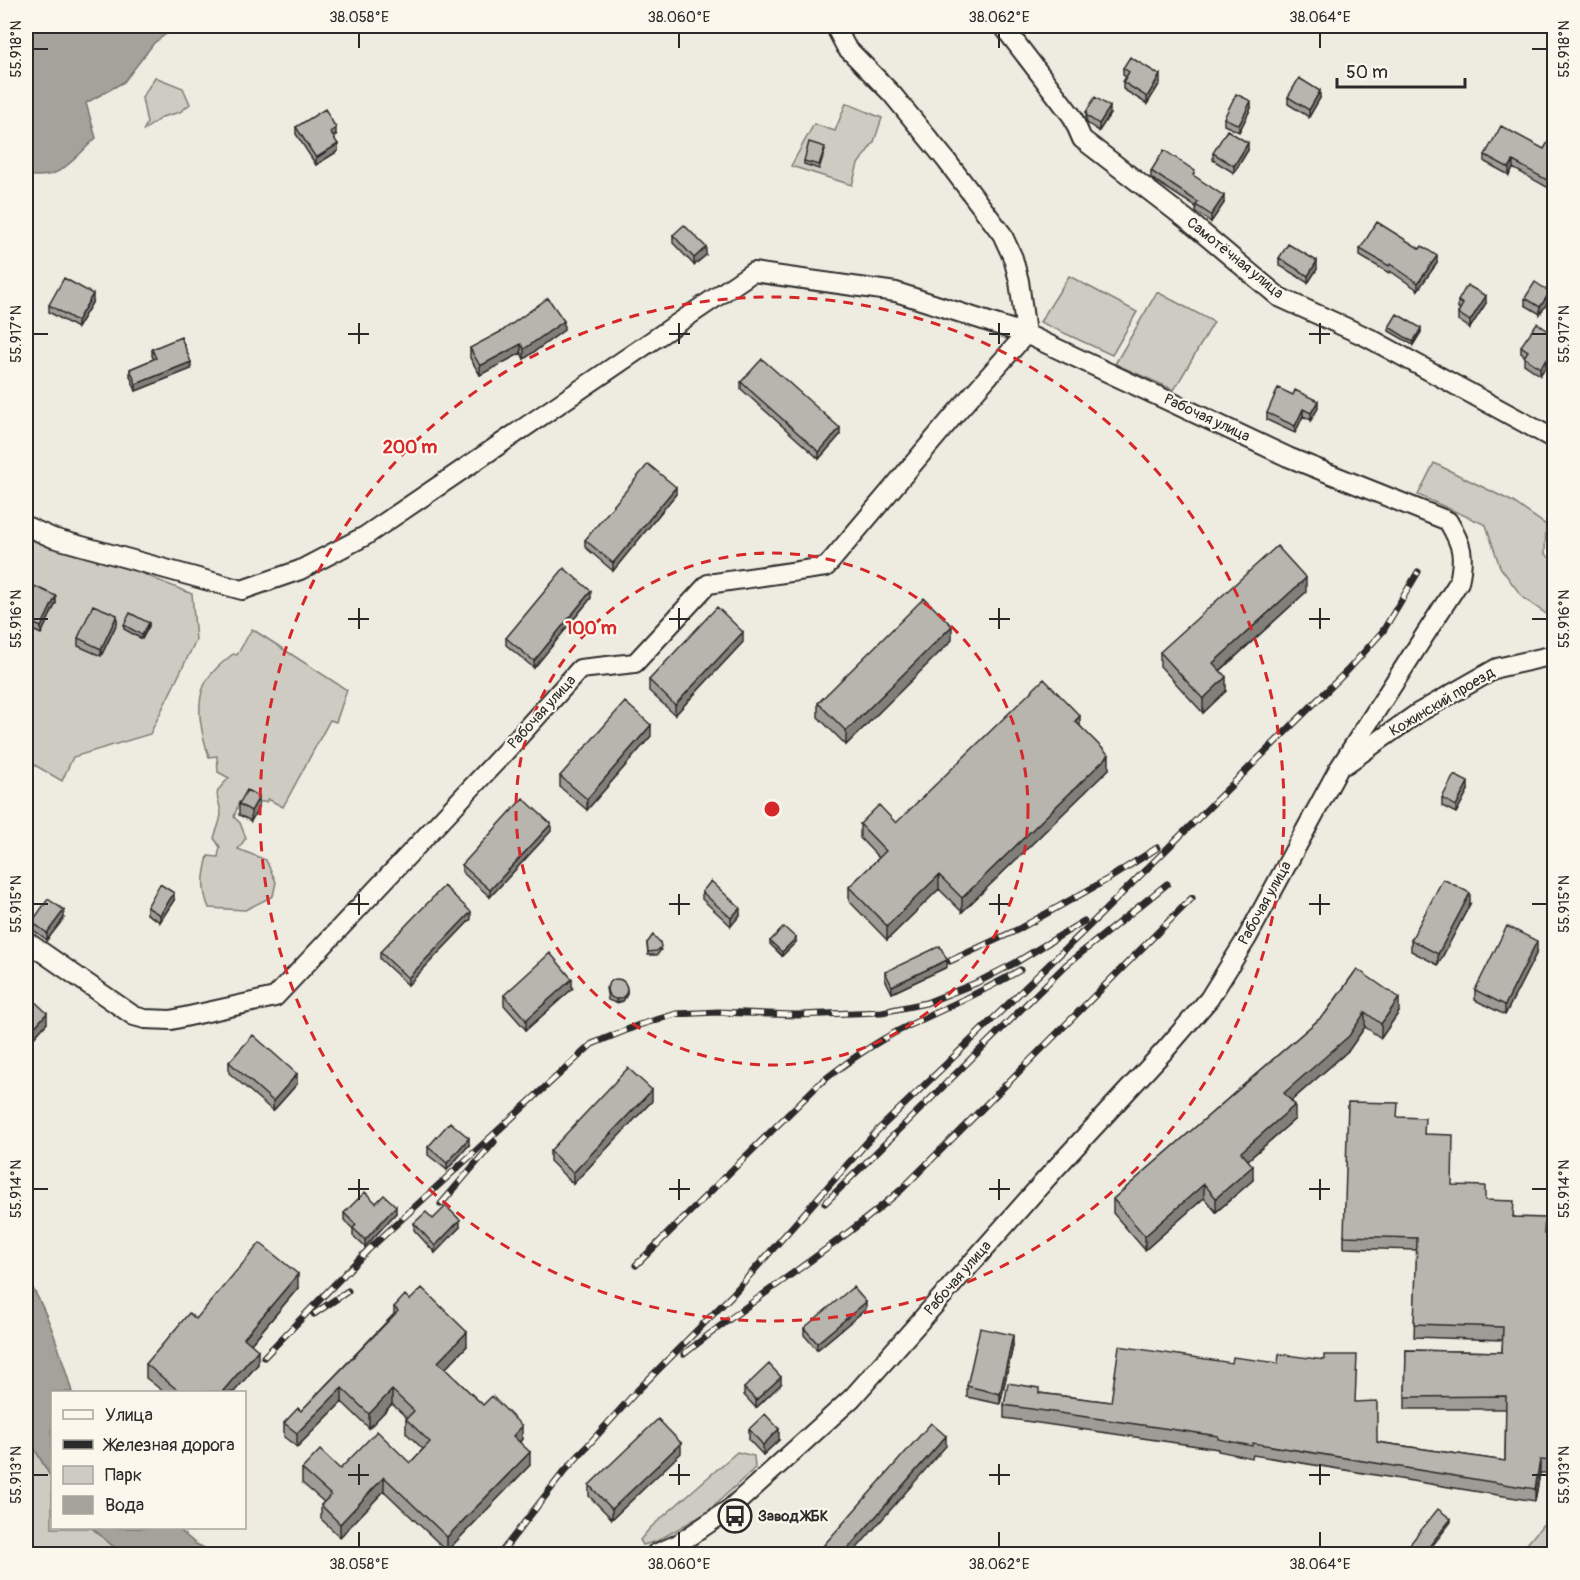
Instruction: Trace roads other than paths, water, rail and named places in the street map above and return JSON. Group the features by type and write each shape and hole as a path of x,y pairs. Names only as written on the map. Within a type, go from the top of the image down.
{"street":[{"path":"26,526 53,538 242,590 300,570 365,536 753,272 896,292 1026,334 1019,281 1013,258 1002,234 892,94 846,47 835,26"},
{"name":"Самотёчная улица","path":"1003,26 1072,116 1082,139 1186,219 1279,297 1369,338 1554,439"},
{"name":"Рабочая улица","path":"26,941 134,1016 145,1019 171,1020 275,997 580,669 635,663 708,584 826,567 1026,334 1288,457 1448,521 1461,544 1462,570 1459,582 1338,770 1247,938 1209,999 1166,1049 1047,1177 852,1398 731,1508 678,1544 655,1554"},
{"name":"Кожинский проезд","path":"1338,770 1418,712 1497,668 1554,655"}],"water":[{"path":"26,26 177,26 154,43 124,82 86,103 96,138 65,167 48,175 38,176 26,175"},
{"path":"26,1278 41,1303 59,1348 72,1391 51,1391 51,1477 26,1434"},
{"path":"93,1529 178,1529 196,1544 217,1554 122,1554"}],"railway":[{"path":"500,1554 563,1473 637,1391 733,1294 877,1131 1348,670 1383,631 1418,572"},
{"path":"950,961 1017,930 1108,879 1157,848"},
{"path":"825,1203 1066,965 1167,884"},
{"path":"684,1354 849,1232 902,1189 1192,898"},
{"path":"264,1357 368,1250 592,1044 639,1025 676,1014 718,1012 796,1015 882,1012 926,1003 976,983 1015,963 1084,921"},
{"path":"636,1265 828,1077 856,1056 911,1024 990,987 1020,970"},
{"path":"441,1204 494,1142"},
{"path":"314,1314 348,1291"}],"place":[{"name":"Завод ЖБК","path":"735,1516"}]}
